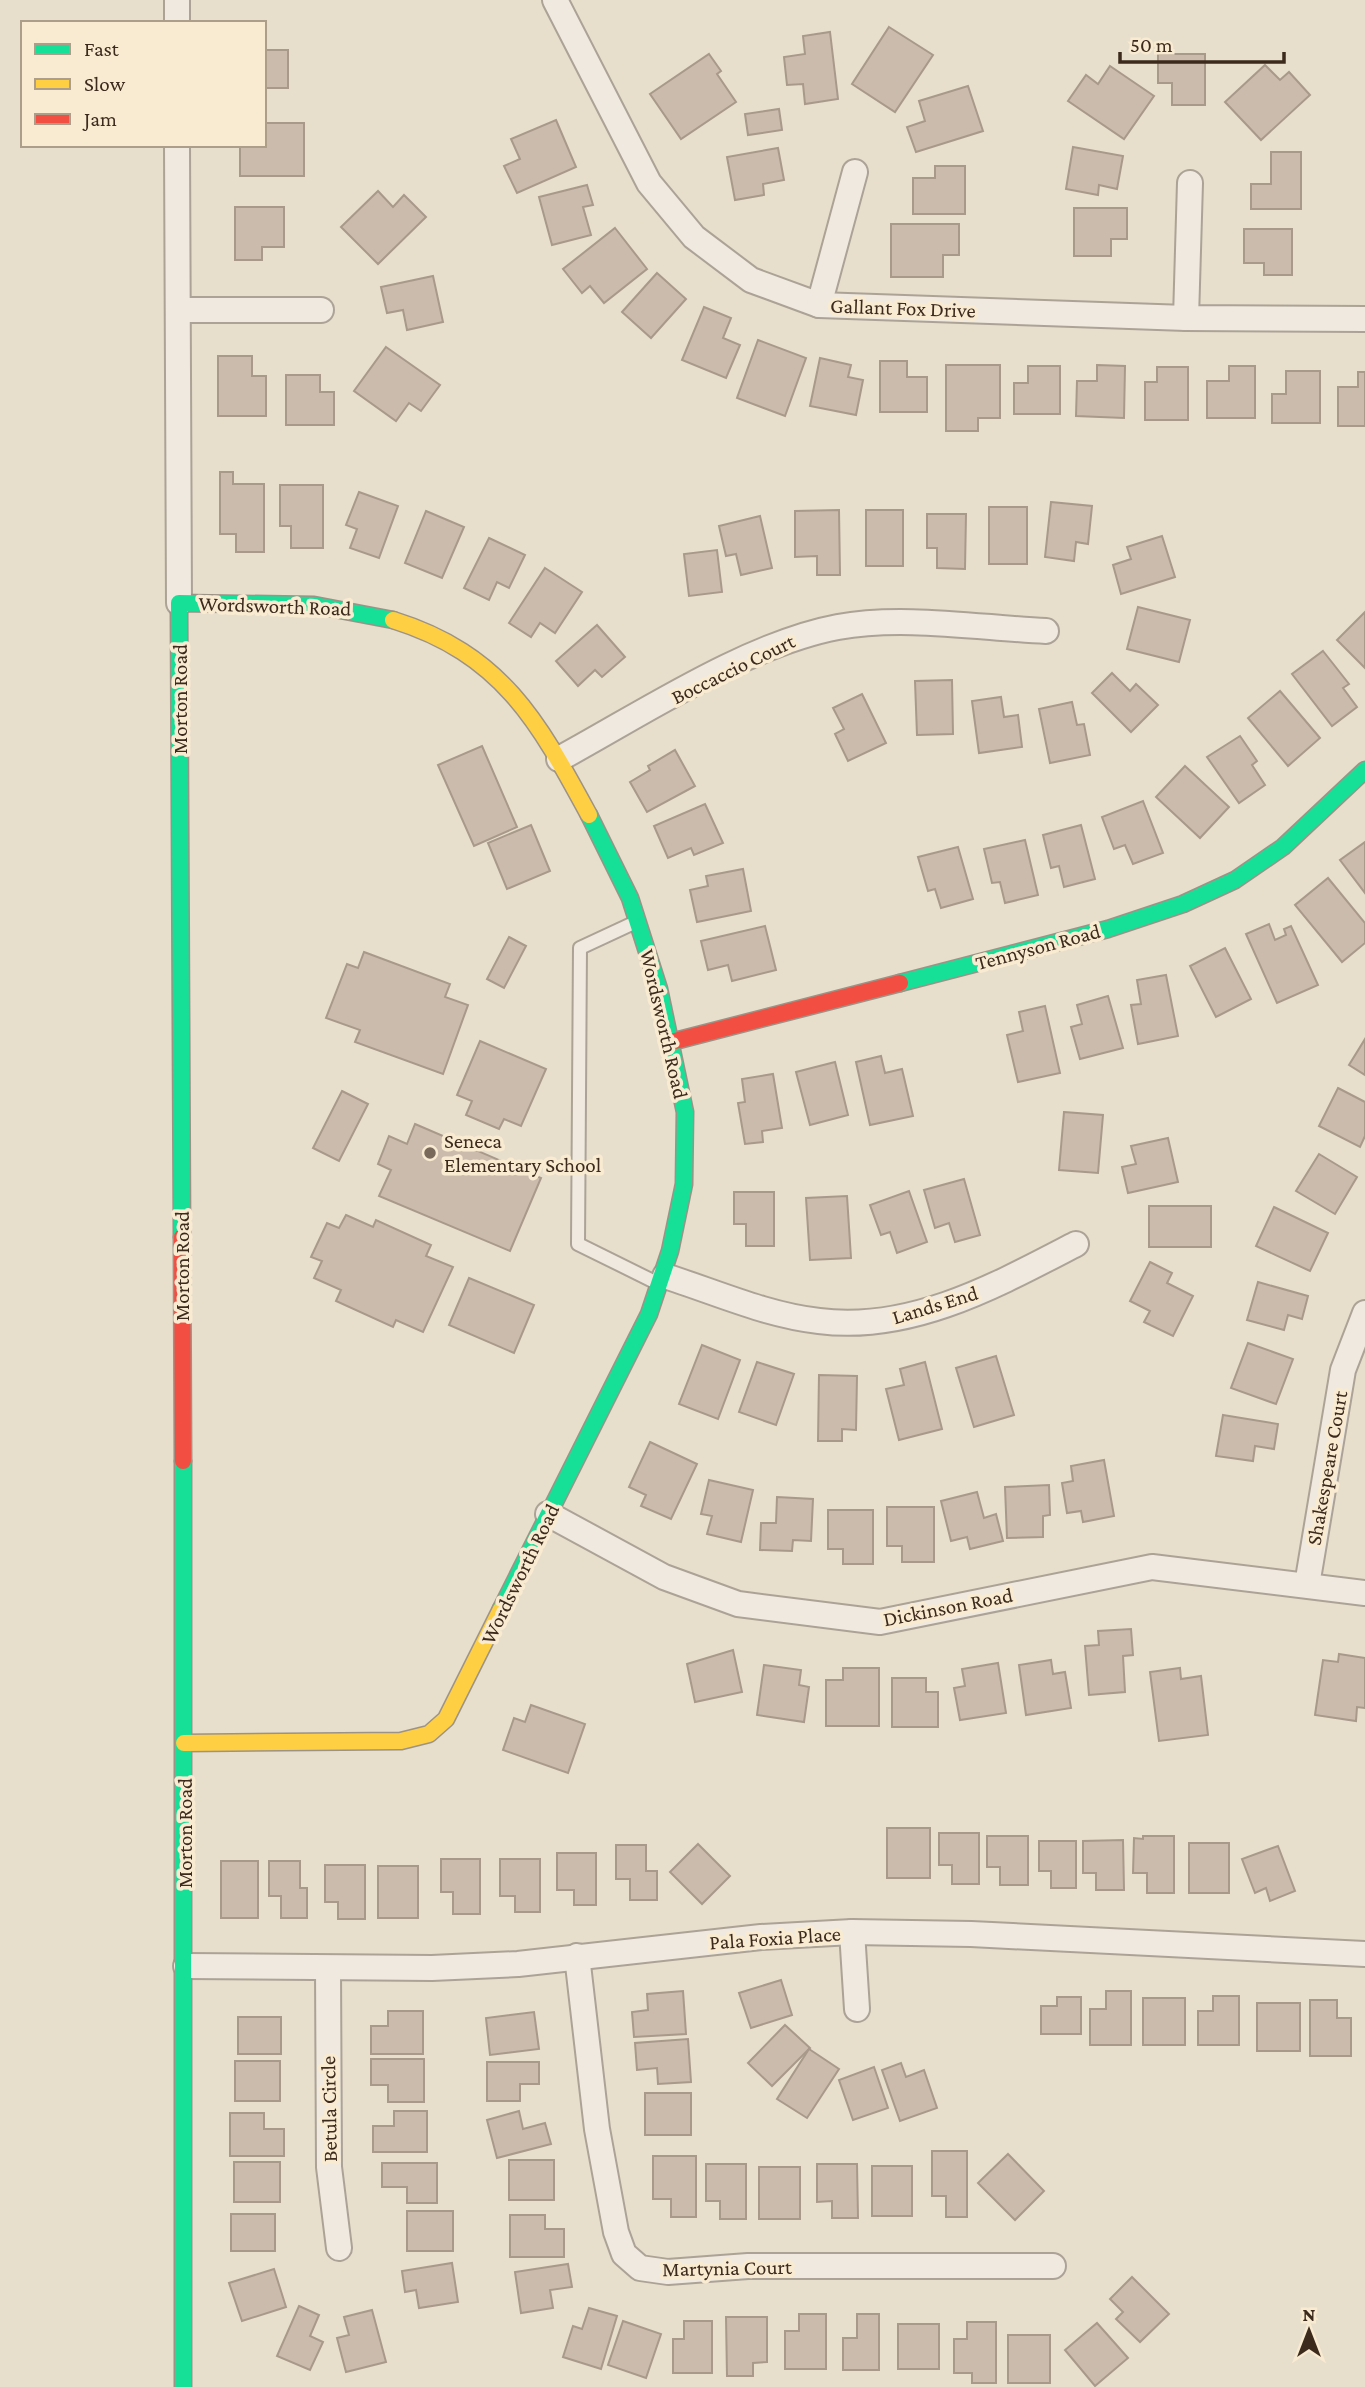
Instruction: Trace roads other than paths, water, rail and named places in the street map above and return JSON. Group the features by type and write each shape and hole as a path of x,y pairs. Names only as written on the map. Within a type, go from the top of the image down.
{"street":[{"path":"177,0 177,21"},
{"name":"Gallant Fox Drive","path":"555,0 649,183 694,236 751,280 819,305 1186,318 1365,319"},
{"name":"Morton Road","path":"177,147 186,1966 184,2387"},
{"path":"819,305 855,172"},
{"path":"1186,318 1190,183"},
{"path":"178,310 321,310"},
{"name":"Wordsworth Road","path":"179,603 335,605 363,610 405,623 446,641 478,663 534,719 559,759 611,858 638,921 656,977 682,1083 687,1138 683,1193 663,1280 446,1719 429,1734 401,1741 184,1743"},
{"name":"Boccaccio Court","path":"559,759 731,666 792,638 841,626 893,623 1046,631"},
{"name":"Tennyson Road","path":"671,1041 1108,929 1183,904 1236,880 1283,847 1365,770"},
{"name":"Lands End","path":"663,1280 819,1322 878,1322 937,1309 1002,1283 1076,1244"},
{"name":"Shakespeare Court","path":"1307,1585 1343,1370 1365,1313"},
{"name":"Dickinson Road","path":"548,1514 664,1577 738,1604 880,1622 1152,1567 1365,1593"},
{"path":"852,1932 857,2009"},
{"name":"Pala Foxia Place","path":"186,1966 444,1968 518,1964 761,1937 852,1932 971,1934 1365,1954"},
{"name":"Martynia Court","path":"577,1956 597,2129 616,2232 624,2254 640,2268 668,2272 748,2266 1053,2266"},
{"name":"Betula Circle","path":"328,1968 329,2167 340,2248"}],"lane":[{"path":"638,921 580,948 578,1244 663,1280"}],"place":[{"name":"Seneca Elementary School","path":"430,1153"}]}
